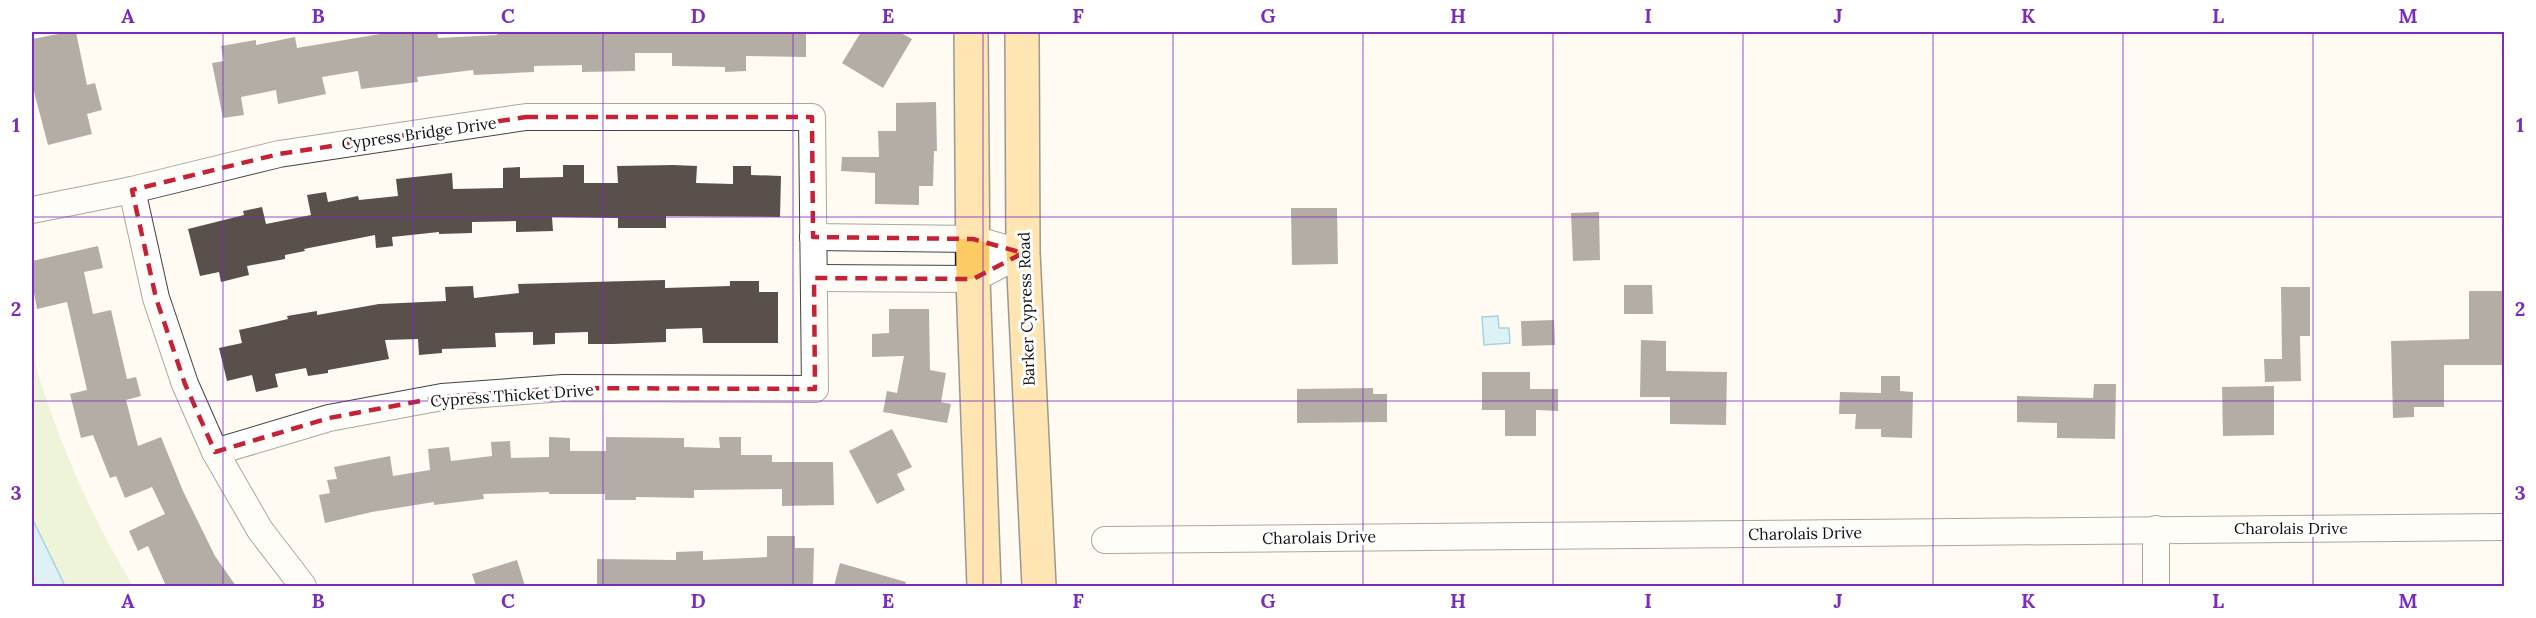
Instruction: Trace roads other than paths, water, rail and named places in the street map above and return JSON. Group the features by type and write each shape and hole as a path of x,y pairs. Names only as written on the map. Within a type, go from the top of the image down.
{"main road":[{"path":"970,32 973,279 984,586"},
{"name":"Barker Cypress Road","path":"1022,32 1023,253 1039,586"}],"street":[{"name":"Cypress Bridge Drive","path":"32,210 132,190 279,154 526,117 812,117 813,237"},
{"path":"132,190 156,298 185,384 215,452 260,530 303,586"},
{"path":"813,237 973,239 1023,253 973,279 814,278 813,237"},
{"name":"Cypress Thicket Drive","path":"215,452 329,418 442,397 563,388 815,389 814,278"},
{"name":"Charolais Drive","path":"1105,540 2505,527"},
{"path":"2156,529 2156,586"}],"water":[{"path":"1498,316 1499,328 1509,328 1510,343 1484,345 1482,317"},
{"path":"32,518 65,586 32,586"}]}
